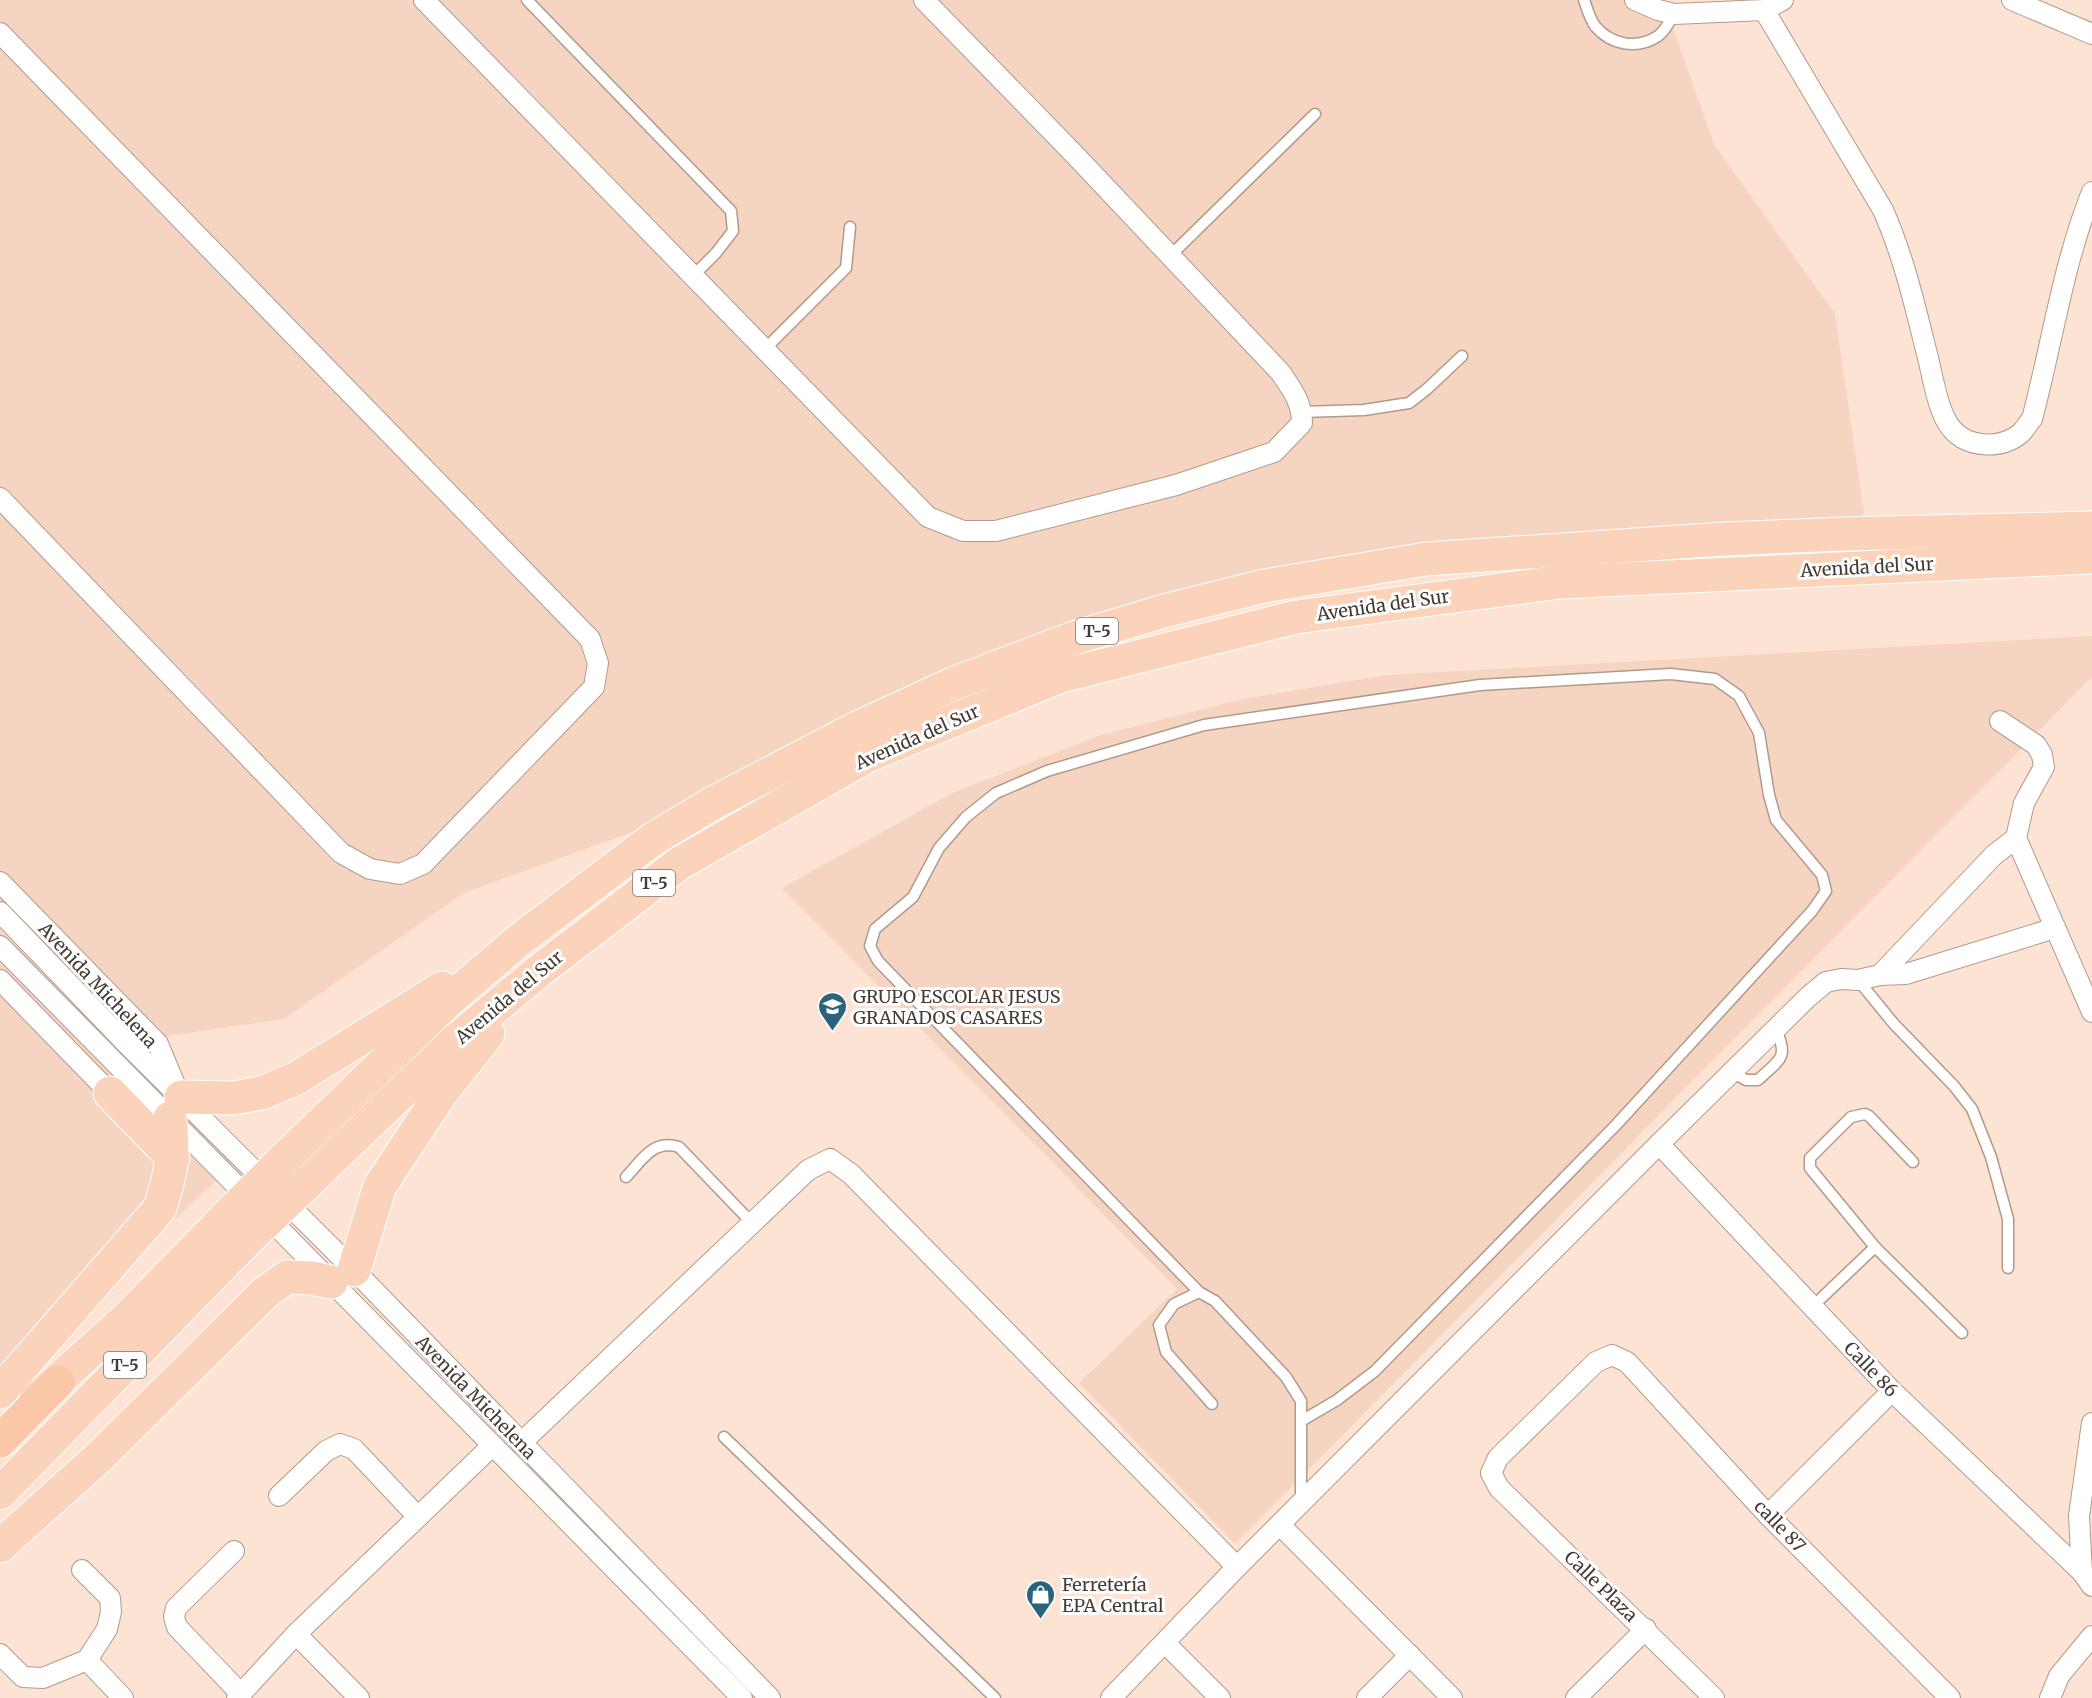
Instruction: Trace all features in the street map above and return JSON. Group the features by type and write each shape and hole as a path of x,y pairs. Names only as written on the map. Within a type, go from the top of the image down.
{"highway":[{"name":"Avenida del Sur","path":"0,1493 238,1227 283,1160 449,1000 518,941 653,839 713,803 857,728 955,682 1074,638 1164,611 1264,586 1426,559 1843,534 2082,543"},
{"name":"Avenida del Sur","path":"0,1431 58,1382 128,1317 238,1227 307,1183 453,1043 538,971 680,863 869,755 1061,676 1296,617 1561,582 2082,543"},
{"path":"0,1392 160,1208 172,1170 175,1108 262,1093 297,1078 518,941"},
{"path":"0,1546 97,1459 265,1293 287,1277 343,1276 380,1186 442,1092 538,971"},
{"path":"110,1093 173,1158"},
{"path":"0,1441 58,1382"}],"street":[{"path":"424,0 928,517 963,531 996,531 1176,485 1274,452 1302,423 1299,400 1281,373 1074,154 924,0"},
{"path":"1638,1 1658,10 1673,7 1764,10 1783,0"},
{"path":"2012,0 2092,34"},
{"path":"1764,10 1883,210 1907,271 1940,406 1950,427 1964,440 1988,445 2007,442 2022,432 2032,419 2059,305 2085,209 2092,192"},
{"path":"0,33 590,639 598,663 594,687 423,864 400,874 370,870 341,853 0,498"},
{"path":"2000,721 2036,745 2042,755 2044,767 2024,803 2016,838 2092,1012"},
{"path":"1880,975 1994,855 2016,838"},
{"name":"Avenida Michelena","path":"0,882 158,1044 175,1108"},
{"name":"Avenida Michelena","path":"0,912 175,1108"},
{"path":"1111,1698 1237,1567 1659,1144 1827,982 1906,974 2055,928"},
{"name":"Avenida Michelena","path":"0,946 175,1108 343,1276 521,1443 770,1698"},
{"path":"0,980 110,1093"},
{"name":"Avenida Michelena","path":"110,1093 175,1108"},
{"name":"Calle 86","path":"1659,1144 1892,1391 2087,1579"},
{"path":"521,1443 808,1170 830,1159 851,1173 1237,1567"},
{"name":"Avenida Michelena","path":"343,1276 493,1445 742,1698"},
{"name":"Calle Plaza","path":"1612,1355 1596,1362 1522,1434 1498,1458 1491,1473 1499,1488 1646,1629 1714,1698"},
{"name":"calle 87","path":"1612,1355 1627,1362 1768,1515 1950,1698"},
{"path":"1768,1515 1892,1391"},
{"path":"2087,1579 2079,1516 2092,1423"},
{"path":"279,1496 326,1451 340,1444 354,1449 418,1517"},
{"path":"234,1551 176,1608 174,1617 177,1627 239,1695 296,1635 493,1445"},
{"path":"1280,1525 1452,1698"},
{"path":"0,1654 23,1677 43,1678 87,1660 107,1629 111,1612 110,1598 82,1570"},
{"path":"1576,1698 1646,1629"},
{"path":"296,1635 359,1698"},
{"path":"2050,1698 2059,1676 2092,1636"},
{"path":"1165,1643 1220,1698"},
{"path":"1367,1698 1410,1655"},
{"path":"87,1660 123,1698"}],"lane":[{"path":"527,0 731,211 733,231 716,253 693,276"},
{"path":"1584,0 1595,26 1611,38 1628,46 1642,45 1660,35 1673,7"},
{"path":"1170,256 1316,114"},
{"path":"765,349 838,279 846,268 850,226"},
{"path":"1302,412 1364,410 1409,403 1462,356"},
{"path":"1301,1503 1303,1420 1301,1401 1286,1377 1215,1301 1199,1292 878,961 870,946 875,929 914,897 939,848 966,817 996,793 1047,771 1204,725 1480,685 1659,675 1715,679 1739,696 1759,733 1769,795 1776,820 1822,875 1826,891 1812,911 1624,1116 1375,1371 1337,1400 1303,1420"},
{"path":"1858,980 1894,1024 1954,1086 1972,1109 1990,1157 2008,1219 2008,1268"},
{"path":"1913,1162 1869,1116 1864,1114 1851,1117 1810,1158 1810,1168 1875,1247 1962,1333"},
{"path":"626,1177 654,1147 669,1144 679,1147 752,1223"},
{"path":"1812,1307 1875,1247"},
{"path":"1199,1292 1174,1304 1159,1326 1166,1352 1212,1404"},
{"path":"724,1437 995,1698"}],"shaded area":[{"path":"0,0 1663,0 1714,144 1835,314 1864,513 1843,534 1264,586 857,728 713,803 464,893 284,1019 126,1042 241,1157 0,1383"},
{"path":"2092,636 2092,677 1235,1544 1079,1383 1177,1289 782,888 952,793 1101,735 1243,699 1386,675"}],"place":[{"name":"GRUPO ESCOLAR JESUS GRANADOS CASARES","path":"832,1032"},
{"name":"Ferretería EPA Central","path":"1041,1620"}]}
